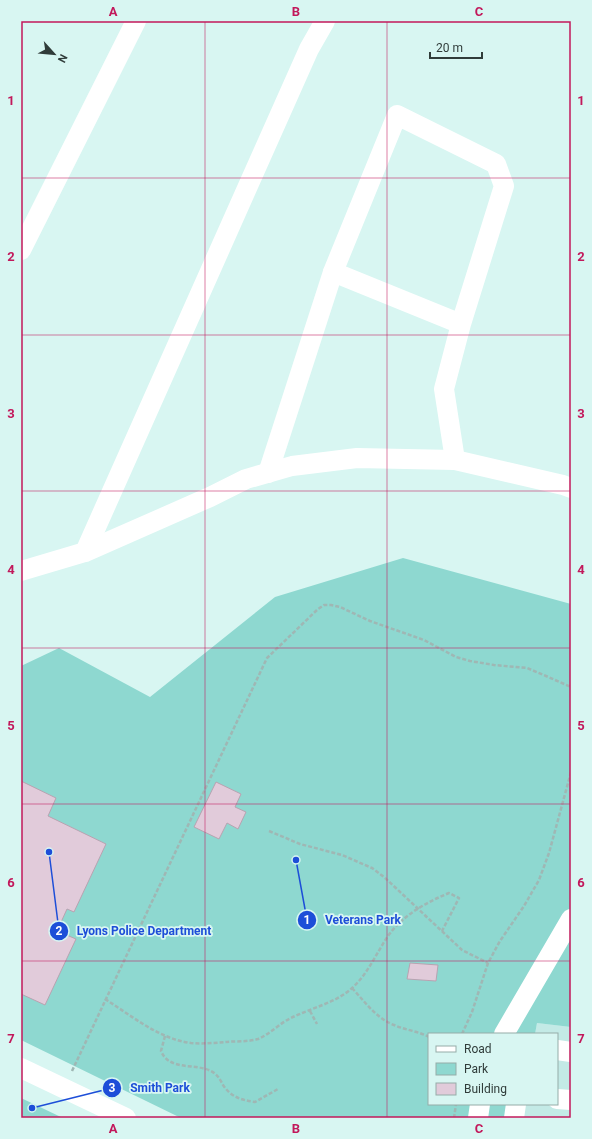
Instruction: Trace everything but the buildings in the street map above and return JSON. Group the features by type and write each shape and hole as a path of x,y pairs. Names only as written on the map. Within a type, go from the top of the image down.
{"street":[{"path":"21,250 136,21"},
{"path":"86,552 309,49 325,21"},
{"path":"268,473 333,272 397,115 496,164 504,186 461,324 444,389 455,460"},
{"path":"333,272 461,324"},
{"path":"21,571 86,552 210,497 246,479 292,466 357,458 455,460 568,481"},
{"path":"505,1033 571,919"},
{"path":"558,1050 571,1052"},
{"path":"21,1068 63,1088 103,1113 126,1118"},
{"path":"558,1099 571,1100"},
{"path":"478,1118 480,1105"},
{"path":"514,1118 516,1105"}],"path":[{"path":"63,1088 267,658 318,609 324,605 331,604 370,621 424,640 456,657 494,665 527,668 571,687"},
{"path":"462,1033 472,1012 488,963 500,941 524,906 539,880 549,853 571,772"},
{"path":"269,831 300,844 342,855 372,868 384,877 462,950 488,963"},
{"path":"105,999 166,1036 192,1043 245,1041 258,1038 291,1018 310,1011 340,996 352,988 372,962 387,938 406,917 418,908 449,893 459,898 442,931"},
{"path":"352,988 374,1012 385,1020 393,1025 428,1037"},
{"path":"310,1011 317,1024"},
{"path":"166,1036 161,1050 163,1056 177,1064 207,1069 213,1072 230,1093 237,1098 255,1102 278,1089"},
{"path":"454,1118 456,1105"}],"shaded area":[{"path":"537,1023 571,1027 571,1118 506,1118 508,1105 558,1105 558,1033 535,1033"}],"green space":[{"path":"403,558 571,604 571,1027 537,1023 535,1033 428,1033 428,1105 508,1105 506,1118 181,1118 21,1040 21,666 59,648 150,697 275,597"},
{"path":"21,1098 63,1118 21,1118"}],"place":[{"name":"Lyons Police Department","path":"49,852"},
{"name":"Veterans Park","path":"296,860"},
{"name":"Smith Park","path":"32,1108"}]}
